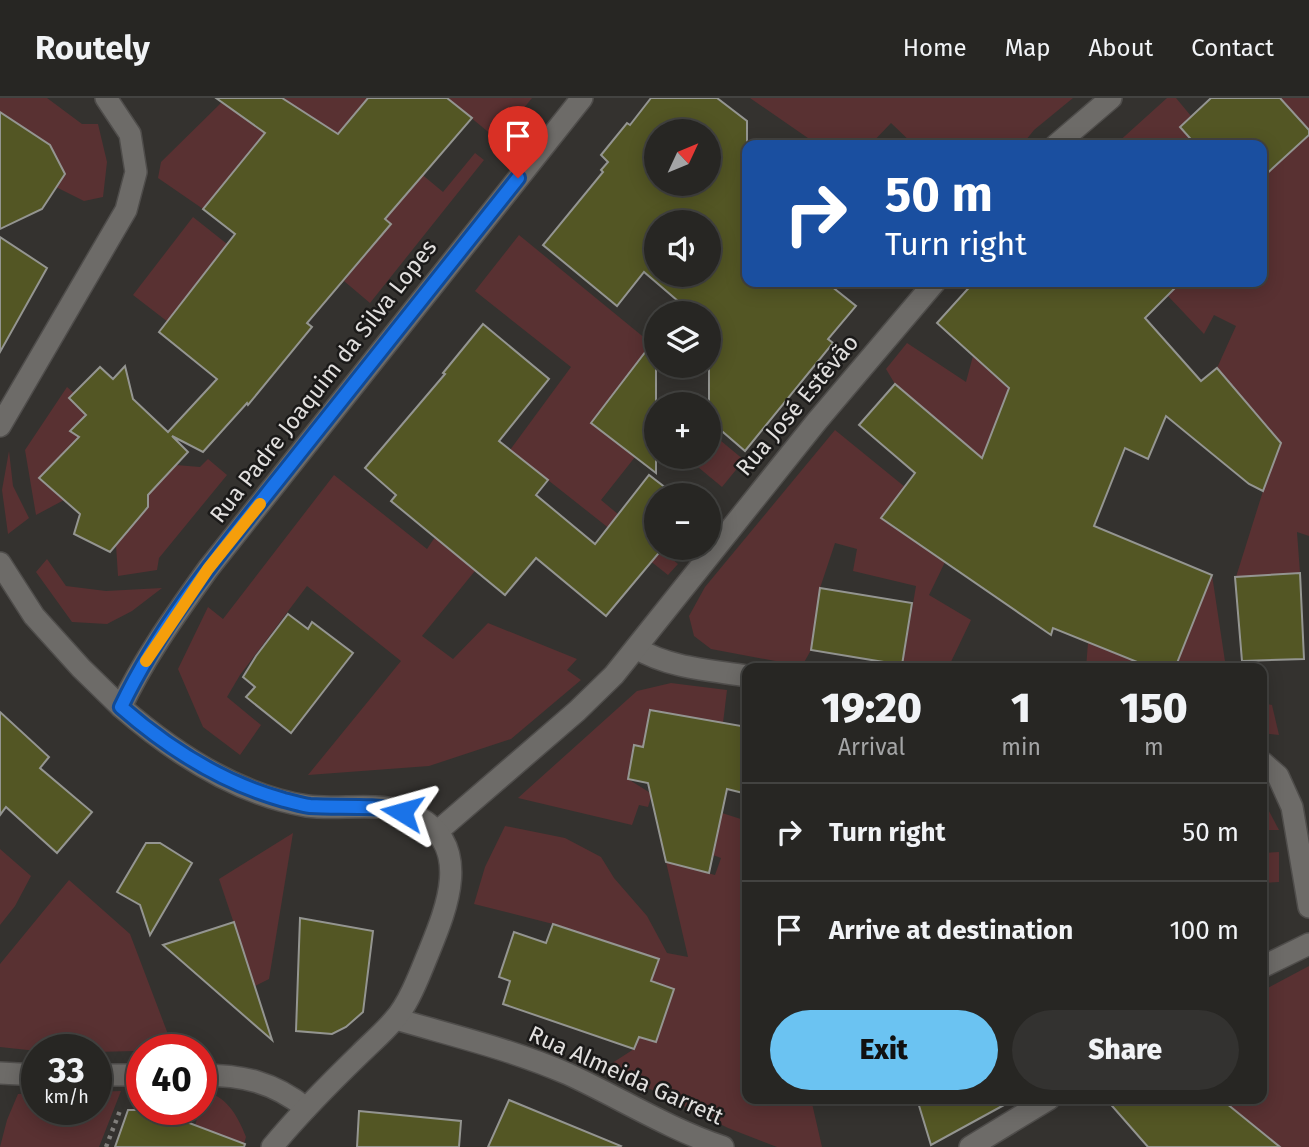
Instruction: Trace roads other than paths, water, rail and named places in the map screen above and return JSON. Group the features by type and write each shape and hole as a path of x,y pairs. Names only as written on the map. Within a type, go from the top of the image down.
{"street":[{"path":"0,426 126,210 136,172 130,134 106,98"},
{"name":"Rua Padre Joaquim da Silva Lopes","path":"121,707 134,680 208,569 582,98"},
{"path":"1063,140 1111,98"},
{"name":"Rua José Estêvão","path":"438,831 577,711 614,675 729,528 931,287"},
{"path":"0,563 34,616 81,668 154,736 218,776 267,795 308,806 387,808 416,816 438,831 449,853 452,885 443,917 421,970 396,1019 306,1108 272,1147"},
{"path":"636,648 668,662 742,675"},
{"path":"1267,766 1278,776 1292,807 1309,907"},
{"path":"1267,965 1309,944"},
{"name":"Rua Almeida Garrett","path":"396,1019 536,1061 723,1147"},
{"path":"0,1073 21,1074"},
{"path":"217,1077 259,1081 286,1093 306,1108"},
{"path":"970,1147 1041,1104"}]}
